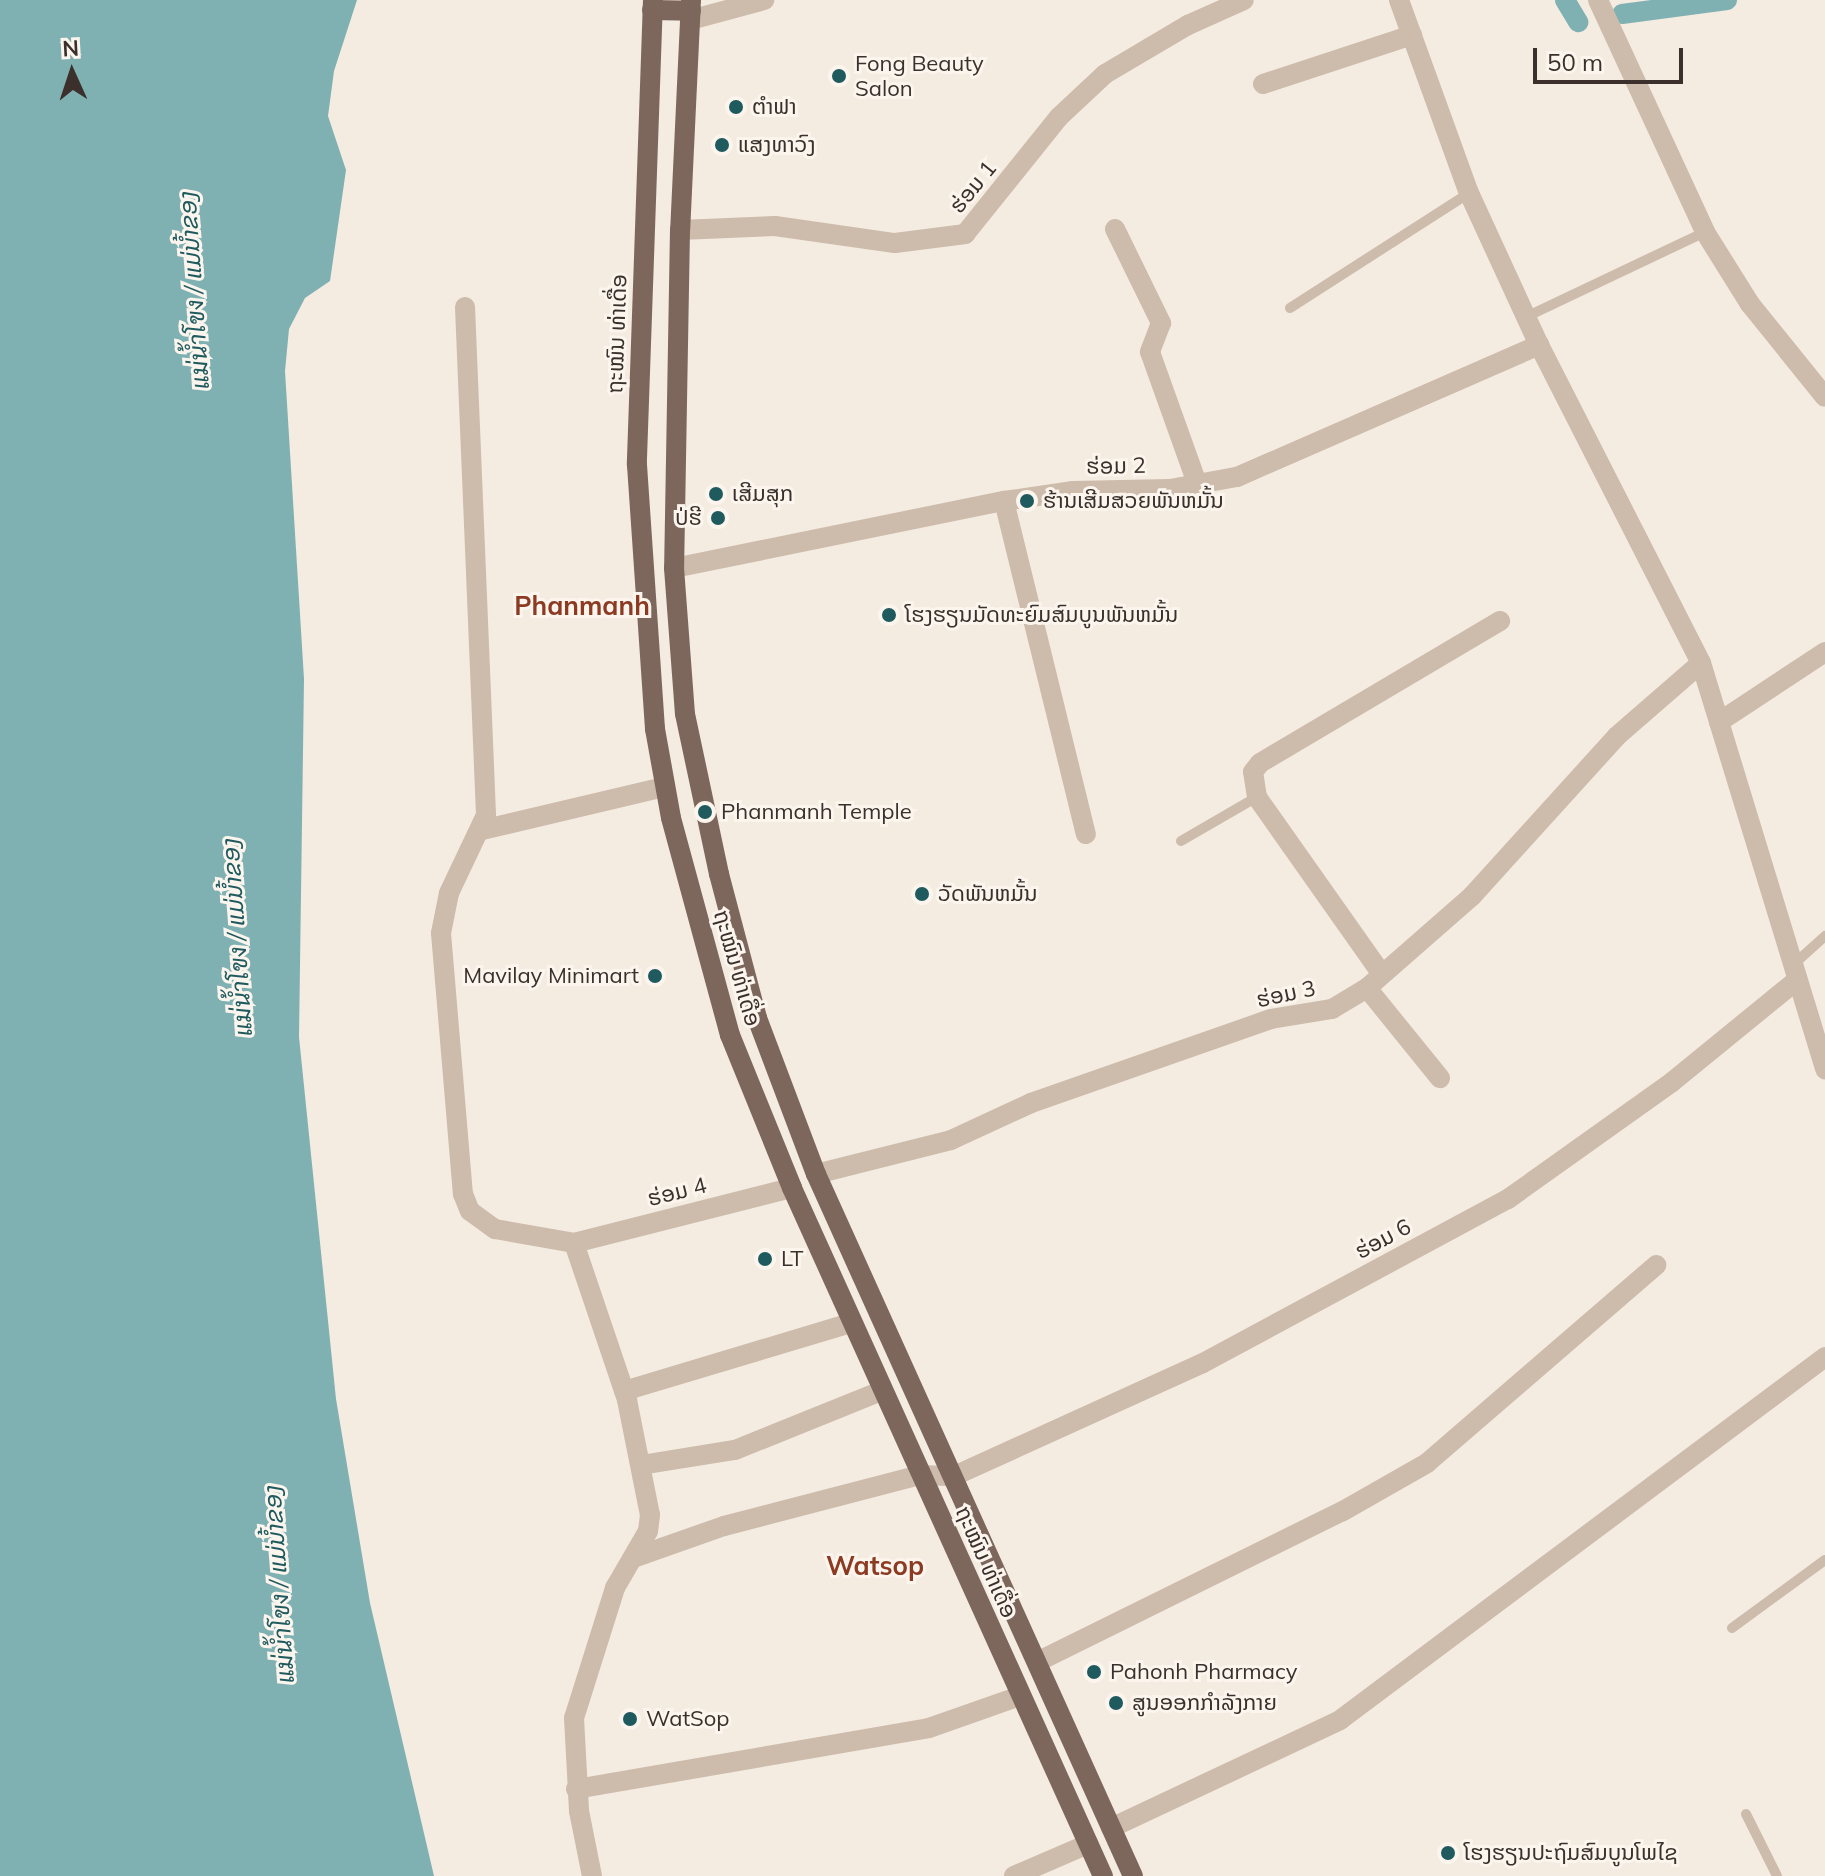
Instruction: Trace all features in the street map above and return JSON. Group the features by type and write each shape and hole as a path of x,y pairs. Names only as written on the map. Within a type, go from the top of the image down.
{"main road":[{"path":"652,5 691,10"},
{"name":"ຖະໝົນ ທ່າເດື່ອ","path":"652,5 637,465 641,577 664,787 730,1035 792,1188 881,1391 1103,1876"},
{"name":"ຖະໝົນ ທ່າເດື່ອ","path":"691,10 680,230 674,568 685,714 719,874 757,1018 816,1174 1133,1876"}],"street":[{"path":"691,10 764,0"},
{"name":"ຮ່ອມ 1","path":"680,230 775,226 895,243 965,234 1059,117 1105,74 1164,37 1244,0"},
{"path":"1399,0 1469,193 1539,345 1701,663 1825,1069"},
{"path":"1602,0 1705,232 1750,304 1825,397"},
{"path":"1263,84 1412,35"},
{"path":"1115,229 1161,323 1150,352 1197,483"},
{"path":"465,307 486,815 482,830 449,893 441,933 463,1194 470,1211 495,1229 574,1243 624,1391 650,1515 633,1558 615,1588 574,1718 576,1789 592,1876"},
{"name":"ຮ່ອມ 2","path":"674,568 1004,501 1237,477 1539,345"},
{"path":"1004,501 1086,834"},
{"path":"1440,1078 1257,797 1253,772 1260,763 1500,621"},
{"path":"1719,722 1825,652"},
{"name":"ຮ່ອມ 3","path":"816,1174 951,1140 1031,1103 1271,1019 1332,1009 1374,981 1472,896 1617,736 1701,663"},
{"path":"482,830 664,787"},
{"name":"ຮ່ອມ 6","path":"954,1476 1203,1363 1508,1199 1672,1082 1795,973"},
{"name":"ຮ່ອມ 4","path":"574,1243 792,1188"},
{"path":"1037,1662 1343,1511 1427,1463 1656,1265"},
{"path":"624,1391 851,1323"},
{"path":"1111,1828 1340,1720 1825,1357"},
{"path":"641,1465 735,1450 881,1391"},
{"path":"633,1558 724,1526 920,1475 954,1476"},
{"path":"576,1789 929,1728 1020,1696"},
{"path":"1014,1876 1088,1844"}],"lane":[{"path":"1290,308 1469,193"},
{"path":"1528,316 1705,232"},
{"path":"1181,841 1257,797"},
{"path":"1795,973 1825,936"},
{"path":"1732,1628 1825,1560"},
{"path":"1746,1814 1777,1876"}],"water":[{"name":"แม่น้ำโขง / ແມ່ນ້ຳຂອງ","path":"0,0 357,0 334,71 328,116 346,170 330,281 305,298 289,329 285,371 304,679 299,1037 336,1399 370,1603 434,1876 0,1876"}],"waterway":[{"path":"1565,0 1578,22"},
{"path":"1622,14 1727,0"}],"place":[{"name":"Fong Beauty Salon","path":"839,76"},
{"name":"ຕຳຟາ","path":"736,107"},
{"name":"ແສງທາວົງ","path":"722,145"},
{"name":"ເສີມສຸກ","path":"716,494"},
{"name":"ຮ້ານເສີມສວຍພັນຫມັ້ນ","path":"1027,501"},
{"name":"ປ່ຮີ","path":"718,518"},
{"name":"ໂຮງຮຽນມັດທະຍົມສົມບູນພັນຫມັ້ນ","path":"889,615"},
{"name":"Phanmanh Temple","path":"705,812"},
{"name":"ວັດພັນຫມັ້ນ","path":"922,894"},
{"name":"Mavilay Minimart","path":"655,976"},
{"name":"LT","path":"765,1259"},
{"name":"Pahonh Pharmacy","path":"1094,1672"},
{"name":"ສູນອອກກຳລັງກາຍ","path":"1116,1703"},
{"name":"WatSop","path":"630,1719"},
{"name":"ໂຮງຮຽນປະຖົມສົມບູນໂພໄຊ","path":"1448,1853"}],"district":[{"name":"Phanmanh","path":"582,606"},
{"name":"Watsop","path":"875,1566"}]}
